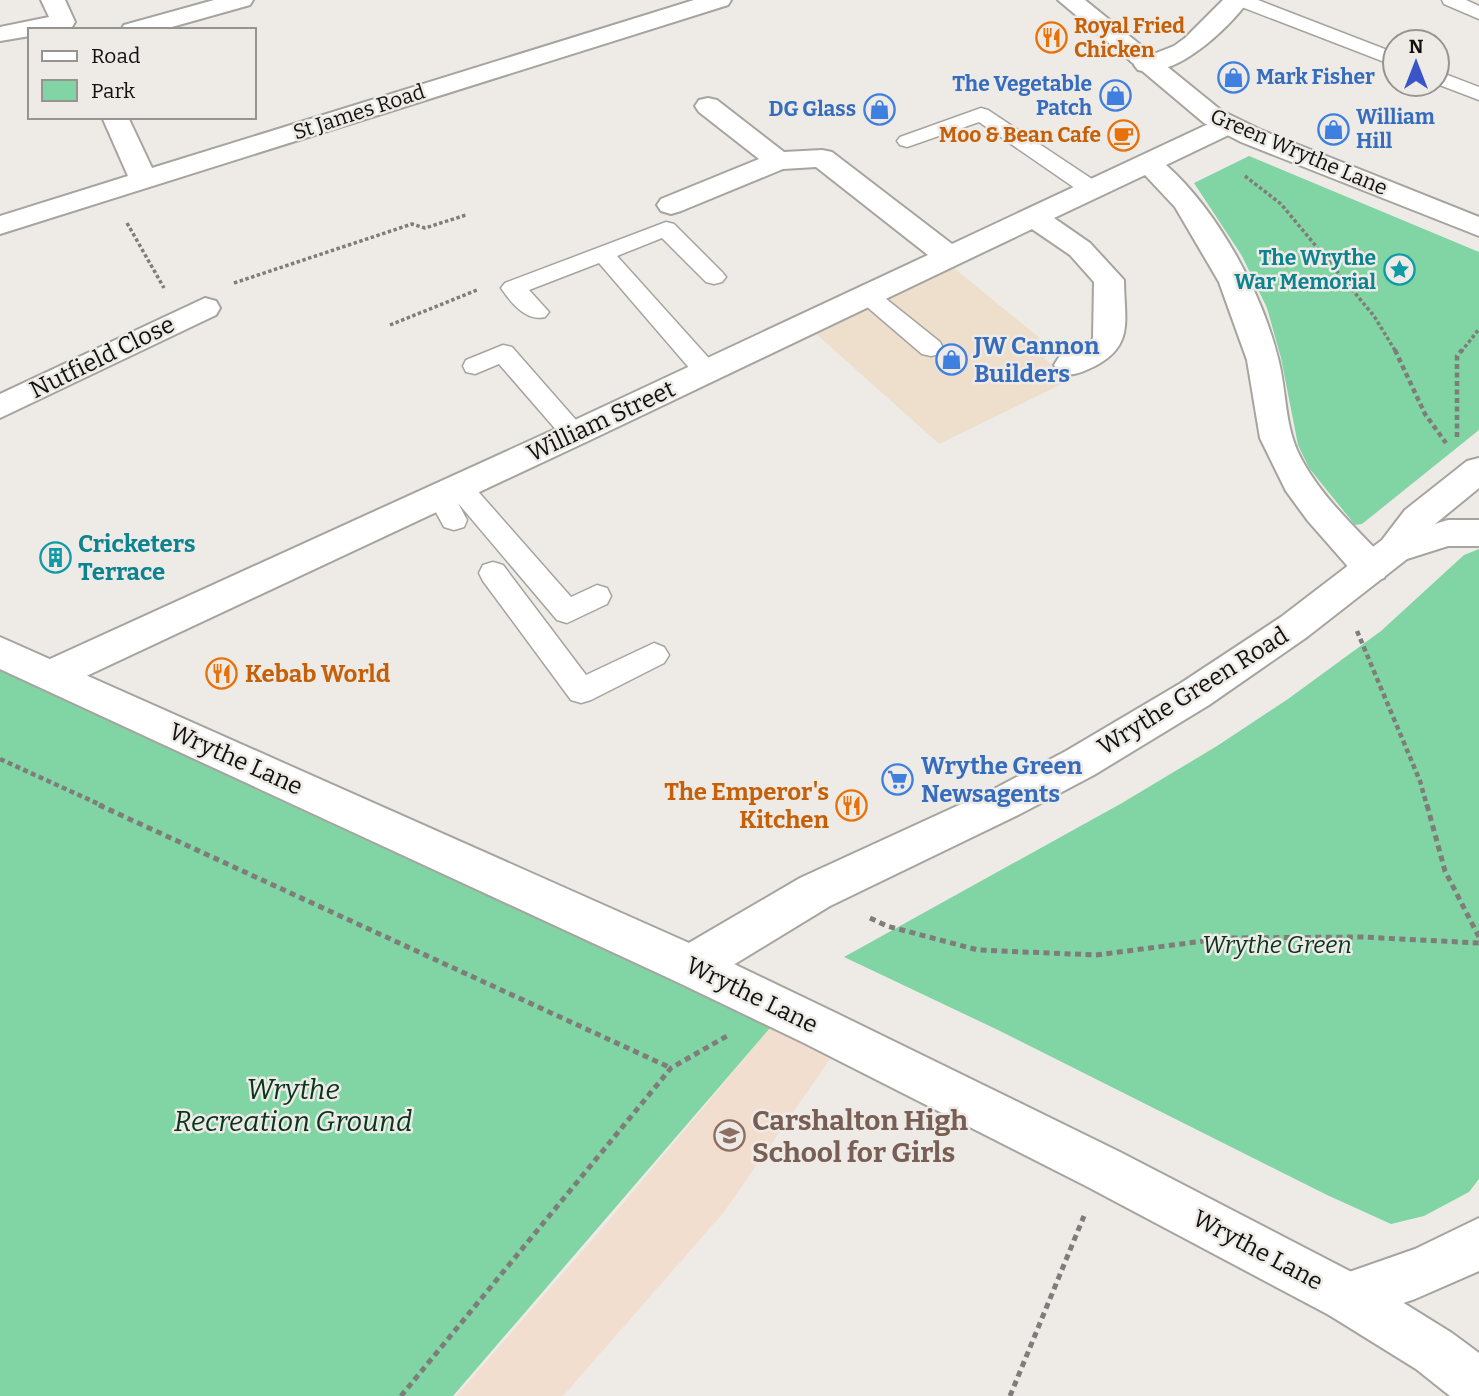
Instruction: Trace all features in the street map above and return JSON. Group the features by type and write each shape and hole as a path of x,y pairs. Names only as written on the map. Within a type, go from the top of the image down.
{"street":[{"path":"141,28 241,0"},
{"name":"St James Road","path":"0,225 719,0"},
{"name":"Green Wrythe Lane","path":"1070,0 1198,108 1228,125 1479,227"},
{"path":"1147,65 1183,51 1239,0"},
{"path":"0,34 58,11"},
{"path":"708,106 778,161"},
{"path":"116,119 144,181"},
{"path":"1228,125 1149,164 1176,189 1236,282 1264,363 1273,427 1289,469 1300,487 1383,558 1448,533 1479,533"},
{"path":"671,205 778,161 822,158 950,257"},
{"name":"William Street","path":"52,675 451,501 574,434 1149,164"},
{"path":"1035,218 1080,249 1109,280 1109,338 1102,349 1070,365"},
{"name":"Nutfield Close","path":"0,407 205,308"},
{"name":"Wrythe Green Road","path":"691,966 815,892 1008,801 1080,763 1246,662 1383,558 1465,459"},
{"name":"Wrythe Lane","path":"0,652 691,966 1103,1169 1348,1297 1434,1351 1479,1385"},
{"path":"1348,1297 1397,1282 1455,1257 1479,1243"}],"lane":[{"path":"1239,0 1381,55"},
{"path":"1451,0 1479,13"},
{"path":"1451,83 1479,94"},
{"path":"906,141 981,114 1093,190"},
{"path":"537,312 513,288 666,229 714,277"},
{"path":"603,254 706,371"},
{"path":"867,295 931,348"},
{"path":"475,366 503,353 574,434"},
{"path":"451,501 567,612 597,596"},
{"path":"493,573 581,691 654,655"}],"path":[{"path":"1240,172 1281,204 1328,264 1361,300 1394,347 1425,414 1439,435 1465,459"},
{"path":"109,191 170,298"},
{"path":"205,308 194,300 225,286 412,224 425,228 466,215"},
{"path":"390,325 505,279 513,288"},
{"path":"1455,441 1458,435 1457,356 1479,329"},
{"path":"1336,594 1352,616 1420,781 1445,871 1479,937"},
{"path":"0,759 671,1068 401,1396"},
{"path":"815,892 887,926 978,950 1096,955 1227,938 1362,937 1479,943"},
{"path":"1010,1396 1103,1169"}],"shaded area":[{"path":"954,268 1057,352 1044,358 1070,380 939,444 814,332"},
{"name":"Carshalton High School for Girls","path":"770,1028 830,1059 724,1212 563,1396 456,1396 604,1226"}],"green space":[{"path":"1249,156 1479,252 1479,430 1362,524 1355,525 1309,468 1298,445 1281,358 1267,308 1242,256 1194,183"},
{"name":"Wrythe Green","path":"1479,549 1479,1179 1469,1192 1424,1216 1391,1224 844,957 1122,803 1217,746 1288,699 1381,631 1464,555"},
{"name":"Wrythe Recreation Ground","path":"0,652 787,1012 770,1028 453,1396 0,1396"}],"place":[{"name":"Royal Fried Chicken","path":"1051,38"},
{"name":"Mark Fisher","path":"1233,77"},
{"name":"The Vegetable Patch","path":"1115,96"},
{"name":"DG Glass","path":"879,109"},
{"name":"William Hill","path":"1333,129"},
{"name":"Moo & Bean Cafe","path":"1124,135"},
{"name":"The Wrythe War Memorial","path":"1399,270"},
{"name":"JW Cannon Builders","path":"951,360"},
{"name":"Cricketers Terrace","path":"55,558"},
{"name":"Kebab World","path":"222,674"},
{"name":"Wrythe Green Newsagents","path":"898,780"},
{"name":"The Emperor's Kitchen","path":"852,806"},
{"name":"Carshalton High School for Girls","path":"729,1136"}]}
